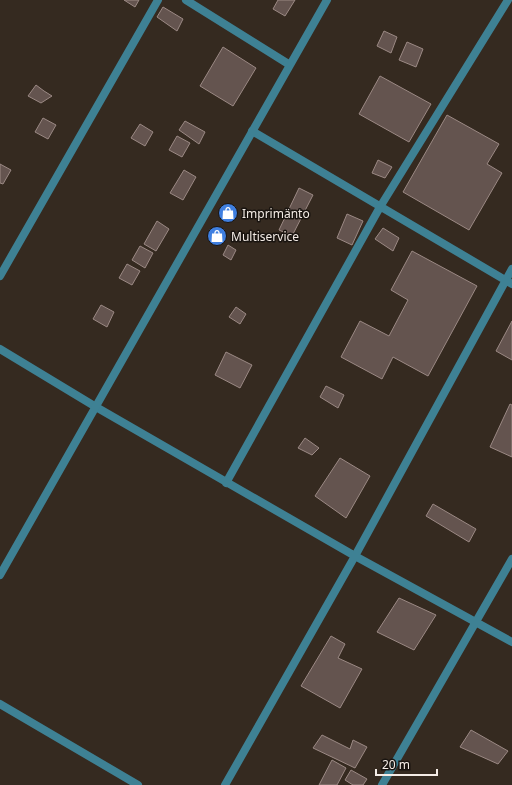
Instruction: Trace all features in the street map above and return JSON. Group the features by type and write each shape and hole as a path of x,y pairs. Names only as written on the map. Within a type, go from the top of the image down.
{"street":[{"path":"0,276 158,0"},
{"path":"186,0 290,65"},
{"path":"0,575 327,0"},
{"path":"226,483 380,207 508,0"},
{"path":"252,131 509,282"},
{"path":"226,785 509,282 512,269"},
{"path":"0,348 96,407 226,483 354,556 512,642"},
{"path":"382,785 512,559"},
{"path":"0,704 138,785"}],"building":[{"path":"124,0 139,0 135,7"},
{"path":"278,0 295,0 285,16 273,9"},
{"path":"163,7 183,19 177,31 157,17"},
{"path":"384,31 397,37 391,53 377,46"},
{"path":"407,42 423,49 416,67 399,60"},
{"path":"223,47 256,68 233,106 200,86"},
{"path":"380,76 431,104 409,142 359,114"},
{"path":"36,85 52,96 41,103 28,96"},
{"path":"447,115 499,144 487,164 502,173 469,230 403,192"},
{"path":"43,118 56,125 48,139 35,132"},
{"path":"185,121 205,132 199,144 179,130"},
{"path":"140,124 153,132 145,146 131,138"},
{"path":"177,136 190,143 182,157 169,150"},
{"path":"378,160 392,167 385,178 372,173"},
{"path":"0,164 11,170 3,184 0,183"},
{"path":"184,170 196,177 183,200 170,193"},
{"path":"299,188 313,195 292,236 279,230"},
{"path":"347,214 363,221 352,245 337,238"},
{"path":"157,221 169,229 156,251 144,244"},
{"path":"383,228 399,238 393,251 375,239"},
{"path":"228,245 236,250 231,260 223,255"},
{"path":"140,246 153,253 145,268 132,260"},
{"path":"412,251 477,286 428,376 393,357 382,379 341,357 360,321 389,336 408,300 391,290"},
{"path":"127,264 140,271 132,285 119,278"},
{"path":"101,305 114,312 107,327 93,319"},
{"path":"236,307 246,314 240,324 229,317"},
{"path":"512,321 512,360 496,351"},
{"path":"226,352 252,365 240,388 215,375"},
{"path":"326,386 344,395 338,408 320,397"},
{"path":"510,404 512,405 512,457 490,447"},
{"path":"305,438 319,448 312,455 298,448"},
{"path":"340,458 370,476 346,518 315,496"},
{"path":"433,504 476,529 469,542 426,516"},
{"path":"399,598 436,615 414,650 377,632"},
{"path":"331,636 345,644 338,658 362,669 340,708 301,686"},
{"path":"471,730 508,751 498,764 460,747"},
{"path":"322,735 350,749 353,740 367,747 355,768 313,748"},
{"path":"332,760 346,768 337,785 319,785"},
{"path":"351,770 367,779 363,785 353,785 345,780"}],"place":[{"name":"Imprimänto","path":"228,213"},
{"name":"Multiservice","path":"217,236"}]}
